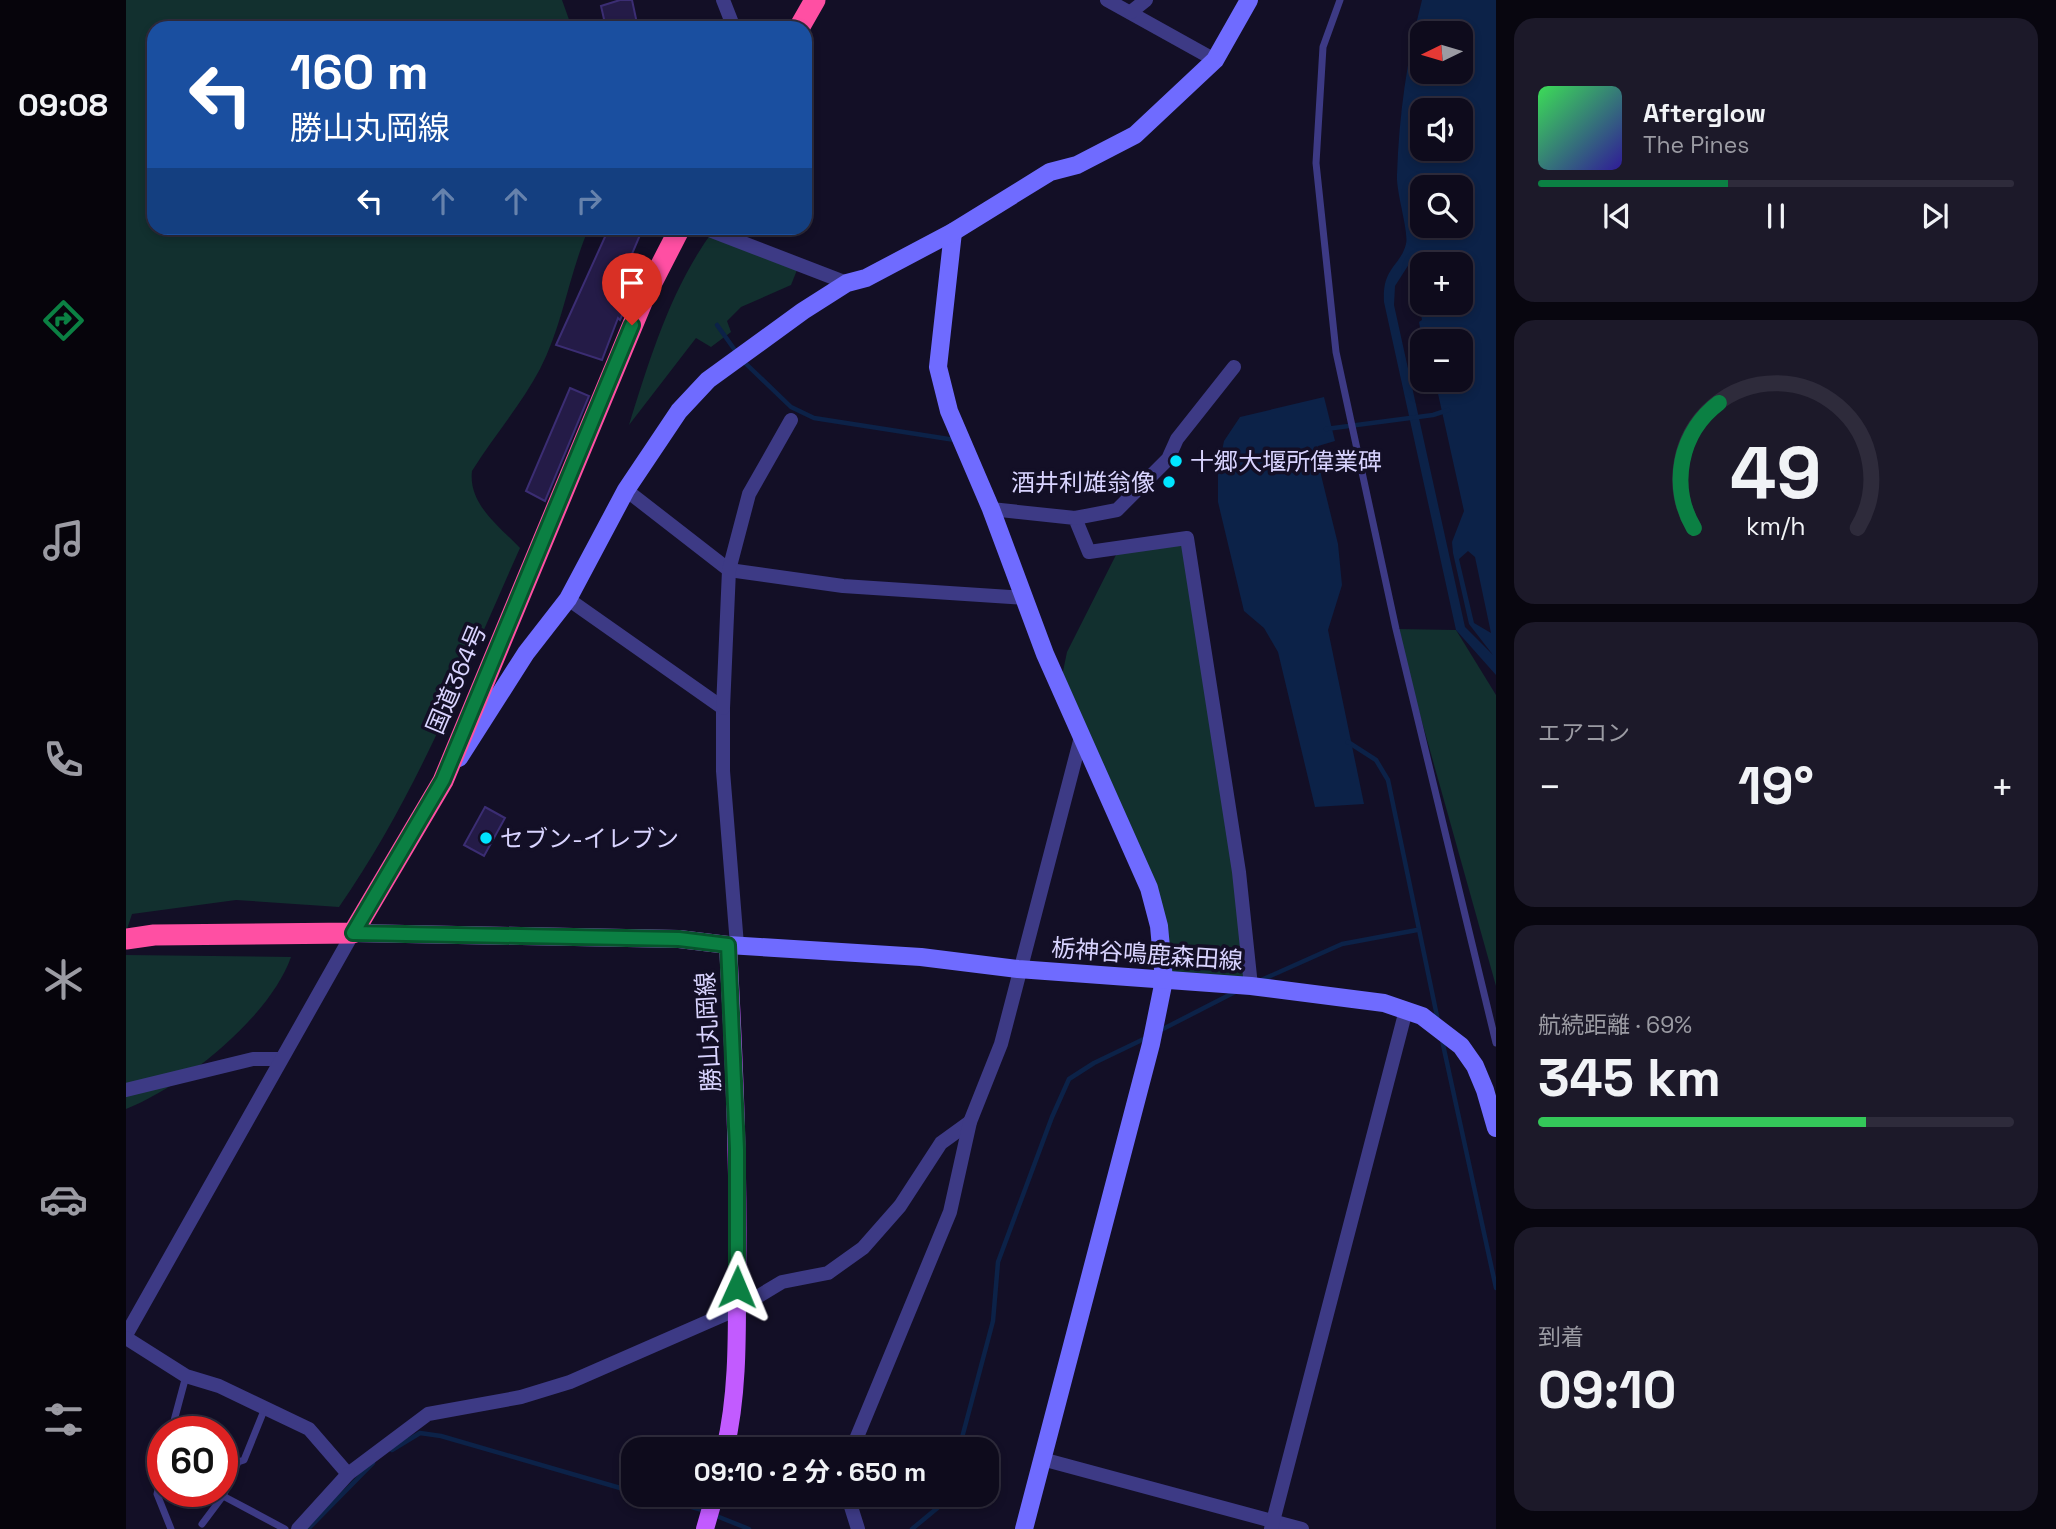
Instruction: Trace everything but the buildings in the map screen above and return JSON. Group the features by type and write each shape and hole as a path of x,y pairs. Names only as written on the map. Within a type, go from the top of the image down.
{"highway":[{"path":"803,21 815,0"},
{"name":"国道364号","path":"353,933 443,780 643,300 676,235"},
{"path":"126,939 154,935 353,933"}],"main road":[{"name":"勝山丸岡線","path":"353,933 679,939 732,945 737,1149 737,1309 728,1437"},
{"path":"705,1529 711,1507"}],"street":[{"path":"723,0 731,21"},
{"path":"1107,0 1215,60"},
{"path":"1131,12 1146,0"},
{"path":"443,780 492,709 526,653 568,599 626,490 679,411 708,380 803,311 847,284 866,278 953,232 1050,172 1077,165 1135,135 1215,60 1249,0"},
{"path":"953,232 938,367 949,411 991,509 1081,737 1149,888 1159,926 1164,980 1152,1044 1024,1529"},
{"path":"722,235 847,284"},
{"path":"991,509 1075,517 1117,510 1168,459 1177,439 1234,367"},
{"path":"732,945 723,771 729,570 749,494 791,420"},
{"path":"626,490 729,570 856,587 1025,598"},
{"path":"1075,517 1089,552 1187,538 1239,872 1251,986"},
{"path":"568,599 723,708"},
{"path":"857,1437 950,1212 970,1122 1001,1044 1018,969 1081,737"},
{"path":"348,1474 309,1429 219,1386 186,1376 126,1337 353,933"},
{"name":"栃神谷鳴鹿森田線","path":"732,945 921,957 1018,969 1251,986 1353,998 1414,1013 1461,1046 1475,1066 1496,1128"},
{"path":"1272,1525 1414,1013"},
{"path":"126,1090 253,1059 280,1059"},
{"path":"298,1529 348,1474 428,1414 521,1397 570,1382 737,1309 782,1282 828,1273 863,1248 900,1206 942,1143 970,1122"},
{"path":"1042,1459 1272,1525 1302,1529"},
{"path":"851,1507 859,1529"}],"lane":[{"path":"1340,0 1323,47 1316,163 1336,352 1402,655 1496,1043"},
{"path":"175,1416 186,1376"},
{"path":"238,1462 244,1460 264,1408"},
{"path":"238,1504 285,1529"},
{"path":"162,1507 171,1529"},
{"path":"202,1524 215,1507"}],"green space":[{"path":"126,0 562,0 570,21 147,21 147,235 586,235 555,335 540,369 472,471 472,483 480,504 520,548 438,732 367,865 339,907 236,900 132,914 126,932"},
{"path":"710,235 723,235 799,265 791,285 741,307 727,321 731,332 711,347 696,338 629,425 663,324 698,253"},
{"path":"1187,538 1251,986 1164,980 1159,926 1061,681 1067,652 1119,549"},
{"path":"1396,629 1456,630 1496,695 1496,986"},
{"path":"126,955 291,957 265,1003 222,1047 173,1084 126,1109"}],"water":[{"path":"1422,0 1496,0 1496,675 1456,630 1384,302 1388,274 1406,244 1397,183 1402,109 1410,56 1410,84 1474,84 1474,21 1417,21","holes":["1410,252 1473,252 1473,315 1421,315 1422,320 1419,322 1420,329 1473,329 1473,392 1438,392 1464,511 1452,542 1453,553 1469,624 1493,655 1465,627 1413,392 1410,392 1410,378 1394,305 1395,286 1410,263","1468,551 1475,557 1491,633 1474,623 1459,559"]},
{"path":"1324,397 1335,441 1318,446 1321,475 1338,544 1342,585 1328,630 1364,804 1315,807 1278,652 1264,628 1244,611 1218,502 1218,470 1224,441 1240,417"}],"waterway":[{"path":"717,325 737,353"},
{"path":"742,360 791,407 814,418 955,440"},
{"path":"1326,429 1433,415 1448,410"},
{"path":"1348,742 1376,760 1388,780 1438,1021"},
{"path":"1259,981 1342,944 1417,930"},
{"path":"1159,1031 1235,992"},
{"path":"962,1437 993,1321 998,1262 1052,1117 1069,1079 1094,1063 1148,1037"},
{"path":"1442,1040 1496,1288"},
{"path":"392,1450 420,1433 441,1436 621,1488"},
{"path":"308,1529 373,1463"},
{"path":"692,1507 706,1511"},
{"path":"912,1529 939,1507"},
{"path":"714,1515 749,1529"}],"place":[{"name":"十郷大堰所偉業碑","path":"1176,461"},
{"name":"酒井利雄翁像","path":"1169,482"},
{"name":"セブン-イレブン","path":"486,838"}],"route":[{"path":"632,325 443,780 353,933 679,939 728,945 737,1149 737,1287"}]}
